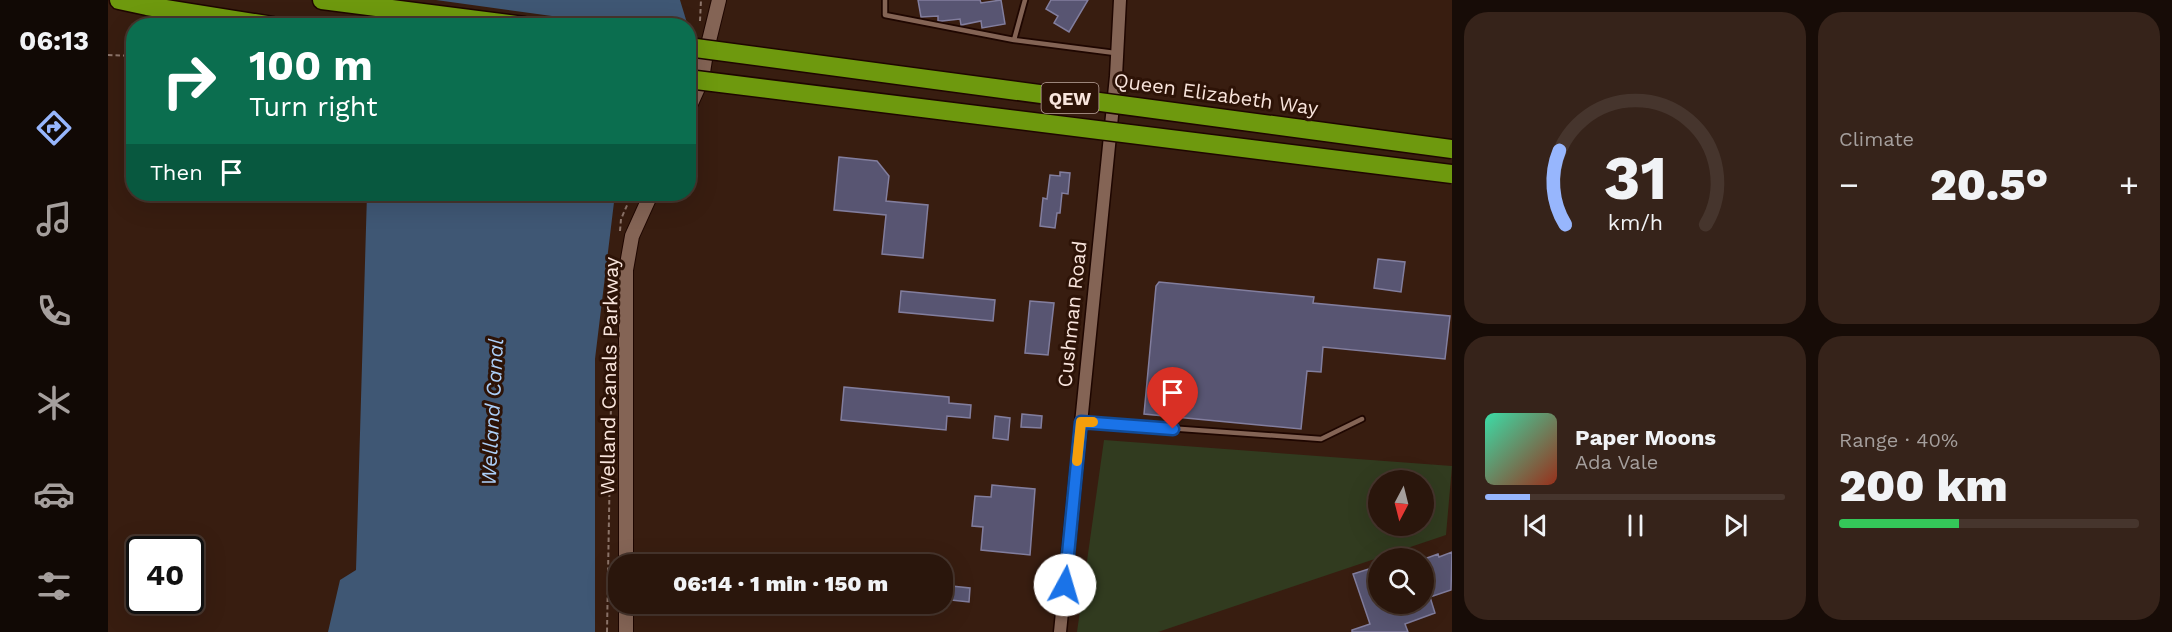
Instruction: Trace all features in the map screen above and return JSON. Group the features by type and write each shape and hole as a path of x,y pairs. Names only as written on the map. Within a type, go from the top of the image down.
{"highway":[{"path":"119,0 226,18"},
{"path":"322,0 462,18"},
{"name":"Queen Elizabeth Way","path":"696,48 1452,149"},
{"name":"QEW","path":"696,80 1452,174"}],"main road":[{"path":"696,92 702,79 719,0"},
{"name":"Welland Canals Parkway","path":"626,554 626,270 632,236 648,201"},
{"path":"626,614 626,632"}],"street":[{"name":"Cushman Road","path":"1060,632 1118,53 1120,0"}],"lane":[{"path":"885,0 885,15 1014,40 1118,53"},
{"path":"1014,40 1025,0"},
{"path":"1081,422 1321,439 1362,419"}],"path":[{"path":"108,55 126,56"}],"green space":[{"path":"1104,440 1452,466 1446,535 1407,548 1368,548 1368,561 1158,632 1077,632"}],"water":[{"path":"381,0 680,0 685,18 380,18"},
{"name":"Welland Canal","path":"367,201 614,201 595,359 595,632 328,632 340,580 356,570"}],"pier":[{"path":"378,0 436,0 567,18 377,18"}],"building":[{"path":"918,0 980,0 981,3 1001,0 1005,24 982,28 981,21 961,25 960,19 938,21 938,16 921,17"},
{"path":"1051,0 1088,0 1069,32 1054,23 1058,16 1046,9"},
{"path":"839,157 877,161 889,176 886,201 928,205 923,258 882,254 886,215 834,210"},
{"path":"1060,172 1070,173 1068,194 1062,193 1060,213 1057,213 1055,228 1040,226 1043,198 1047,199 1050,175 1060,176"},
{"path":"1378,259 1405,262 1401,292 1374,288"},
{"path":"1159,282 1314,297 1313,303 1450,316 1445,359 1323,347 1321,372 1307,371 1301,429 1144,414 1156,286"},
{"path":"901,291 995,300 993,321 899,312"},
{"path":"1030,301 1054,303 1048,355 1025,353"},
{"path":"844,387 949,397 949,403 971,405 970,418 947,416 946,430 841,420"},
{"path":"1022,414 1042,416 1041,428 1021,427"},
{"path":"995,416 1010,418 1008,440 993,438"},
{"path":"992,485 1035,489 1030,555 981,550 983,527 972,526 975,496 991,497"},
{"path":"1452,552 1451,590 1434,596 1434,555 1438,554 1439,557"},
{"path":"1368,569 1368,614 1432,614 1405,624 1408,632 1352,632 1352,630 1370,624 1353,574"},
{"path":"953,586 970,588 969,602 953,600"}],"slow traffic":[{"path":"1077,461 1081,422 1093,422"}],"route":[{"path":"1065,585 1081,422 1173,429"}]}
